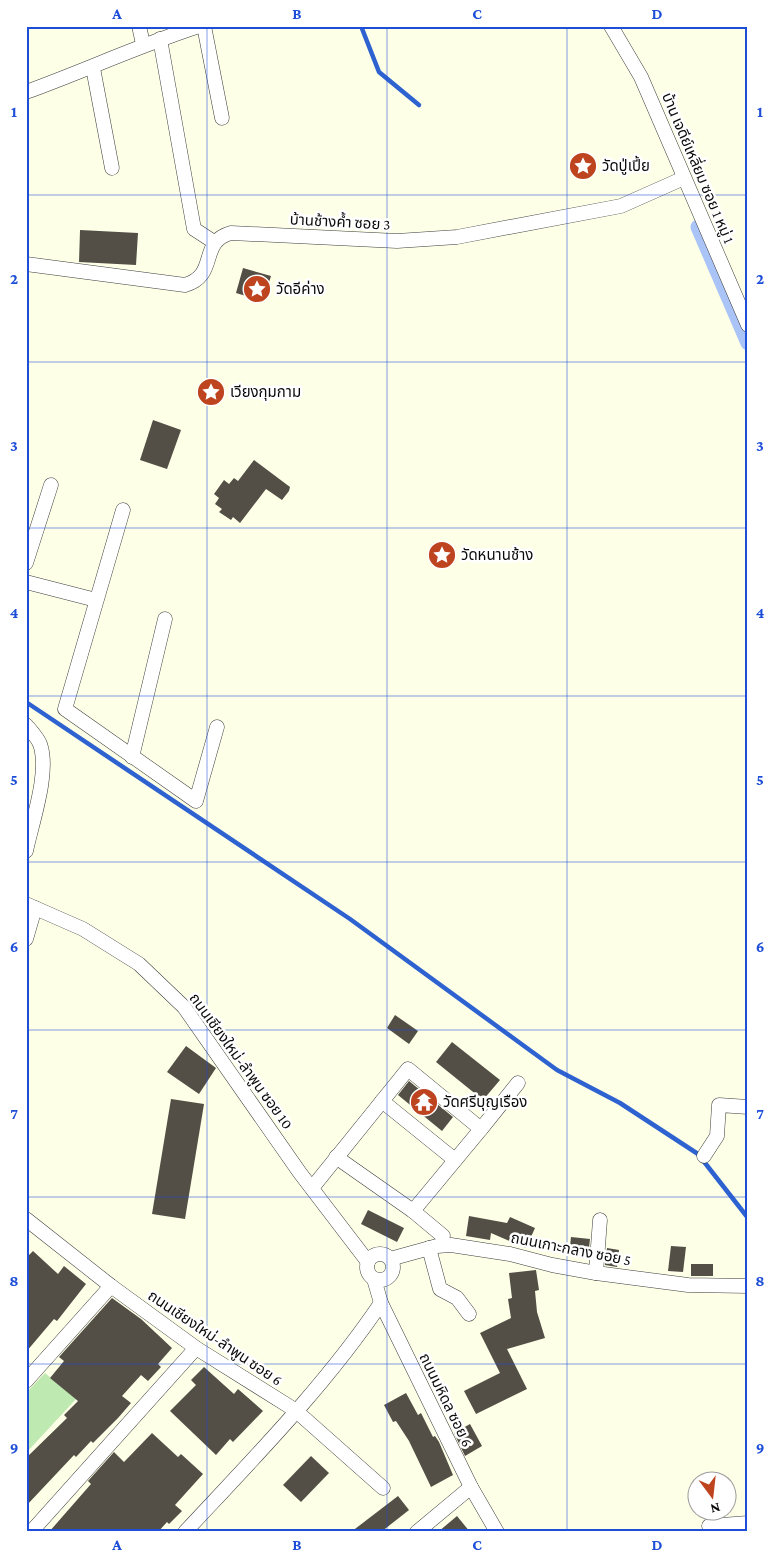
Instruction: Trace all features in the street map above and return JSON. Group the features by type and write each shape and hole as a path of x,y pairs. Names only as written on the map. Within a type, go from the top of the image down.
{"street":[{"path":"139,26 143,44"},
{"path":"26,92 92,68 143,44 199,26"},
{"path":"204,26 222,118"},
{"name":"บ้าน เจดีย์เหลี่ยม ซอย 1 หมู่ 1","path":"611,26 642,77 679,180 748,325"},
{"path":"26,264 185,285 199,279 206,267 214,242 194,229 160,38"},
{"path":"92,68 112,168"},
{"name":"บ้านช้างค้ำ ซอย 3","path":"214,242 221,236 231,233 397,241 457,237 621,206 679,180"},
{"path":"26,563 51,485"},
{"path":"123,510 65,709 196,801 217,727"},
{"path":"26,582 96,600"},
{"path":"132,757 166,620"},
{"path":"26,725 40,744 43,758 43,773 26,851"},
{"path":"26,939 30,906"},
{"name":"ถนนเชียงใหม่-ลำพูน ซอย 10","path":"30,906 84,929 139,964 184,1006 312,1188 368,1262"},
{"path":"312,1188 408,1069 481,1129"},
{"path":"413,1211 518,1083"},
{"path":"382,1101 455,1160"},
{"path":"704,1156 717,1136 719,1105 748,1106"},
{"path":"336,1157 413,1211 443,1236"},
{"name":"ถนนเชียงใหม่-ลำพูน ซอย 6","path":"27,1220 111,1286 196,1348 295,1410 383,1488"},
{"path":"596,1273 600,1220"},
{"name":"ถนนเกาะกลาง ซอย 5","path":"390,1259 429,1248 451,1245 510,1254 552,1265 596,1273 688,1286 748,1286"},
{"path":"429,1248 440,1289 457,1298 469,1314"},
{"path":"381,1254 390,1259 392,1273 384,1279 374,1278 368,1271 368,1262 371,1258 381,1254"},
{"name":"ถนนมหิดล ซอย 6","path":"374,1278 381,1303 471,1487 497,1532"},
{"path":"26,1380 111,1286"},
{"path":"185,1532 355,1340 381,1303"},
{"path":"31,1532 196,1348"},
{"path":"417,1532 471,1487"},
{"path":"709,1526 748,1523"}],"green space":[{"path":"45,1373 76,1399 26,1453 26,1393"}],"building":[{"path":"80,230 138,233 136,265 79,262"},
{"path":"243,268 271,276 263,301 236,293"},
{"path":"153,420 181,430 167,469 140,460"},
{"path":"254,460 290,487 282,500 266,489 240,523 233,517 231,520 219,512 222,509 215,504 219,498 214,494 224,480 229,484 234,478 238,481"},
{"path":"395,1015 418,1031 409,1044 387,1028"},
{"path":"452,1042 500,1080 483,1100 436,1062"},
{"path":"186,1046 216,1068 199,1094 167,1072"},
{"name":"วัดศรีบุญเรือง","path":"409,1081 453,1117 442,1131 398,1095"},
{"path":"171,1099 204,1104 185,1219 152,1214"},
{"path":"368,1210 404,1228 397,1242 361,1224"},
{"path":"469,1216 507,1223 510,1217 535,1228 526,1248 491,1233 490,1240 466,1236"},
{"path":"571,1237 590,1239 588,1257 569,1255"},
{"path":"671,1246 686,1247 683,1272 668,1271"},
{"path":"607,1248 619,1250 617,1267 605,1265"},
{"path":"33,1251 58,1274 64,1266 86,1284 57,1321 54,1319 26,1352 26,1258"},
{"path":"691,1264 713,1264 713,1276 691,1276"},
{"path":"536,1270 539,1290 535,1291 537,1312 545,1338 507,1349 527,1389 476,1414 464,1391 500,1373 480,1333 511,1318 508,1299 512,1298 509,1273"},
{"path":"112,1298 141,1319 172,1348 158,1364 161,1367 148,1381 141,1375 122,1396 131,1403 118,1418 93,1443 91,1441 76,1457 74,1455 26,1506 26,1458 67,1418 64,1415 78,1401 50,1378 64,1361 59,1357"},
{"path":"204,1367 234,1394 238,1389 263,1411 233,1442 230,1439 216,1455 170,1411 196,1385 191,1380"},
{"path":"406,1393 418,1415 421,1413 433,1437 435,1436 439,1442 453,1475 431,1487 409,1441 396,1421 393,1422 384,1405"},
{"path":"470,1424 482,1446 465,1456 454,1433"},
{"path":"152,1433 178,1457 181,1454 203,1474 175,1505 182,1511 169,1524 167,1522 158,1532 49,1532 91,1484 88,1481 114,1452 124,1462"},
{"path":"311,1456 329,1473 301,1502 283,1485"},
{"path":"398,1496 409,1510 381,1532 351,1532"},
{"path":"457,1516 470,1532 438,1532"}],"waterway":[{"path":"361,26 379,72 419,105"},
{"path":"698,227 748,343"},
{"path":"26,702 350,919 557,1070 620,1103 698,1154 748,1218"}],"place":[{"name":"วัดปู่เปี้ย","path":"583,166"},
{"name":"วัดอีค่าง","path":"257,289"},
{"name":"เวียงกุมกาม","path":"211,392"},
{"name":"วัดหนานช้าง","path":"442,555"},
{"name":"วัดศรีบุญเรือง","path":"424,1102"}]}
